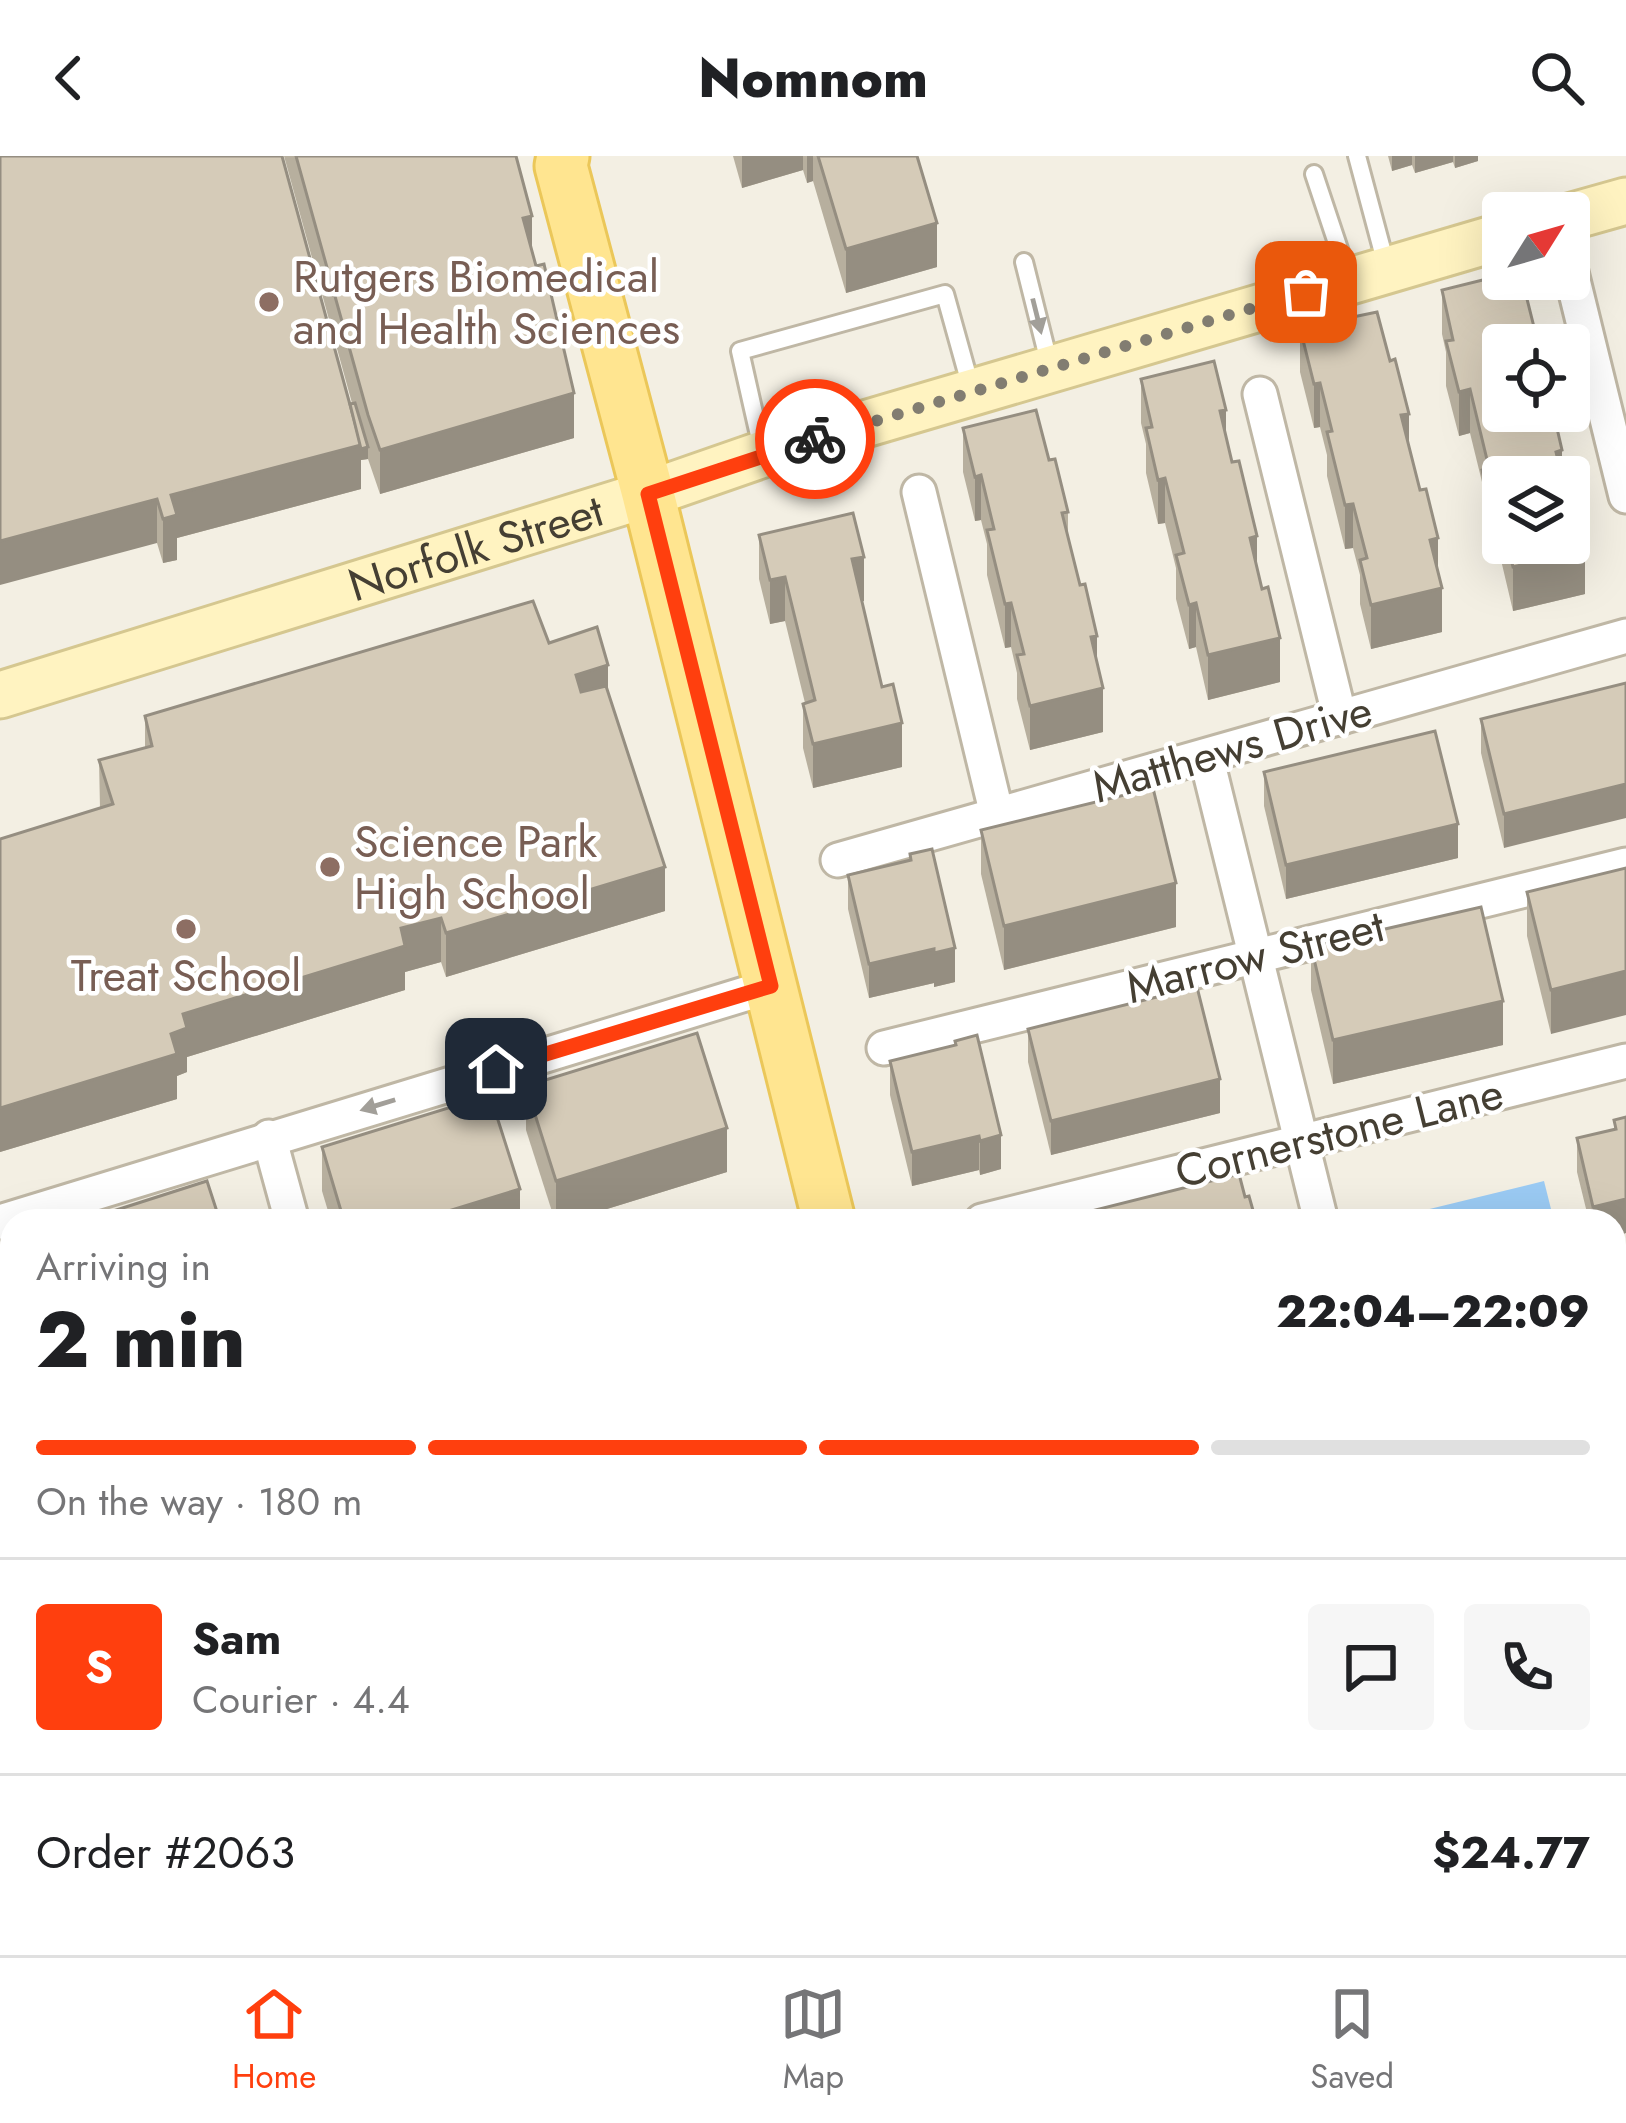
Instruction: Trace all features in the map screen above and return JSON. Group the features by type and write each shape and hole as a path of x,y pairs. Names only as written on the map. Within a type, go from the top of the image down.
{"main road":[{"path":"560,159 826,1209"},
{"path":"1590,211 1626,201"},
{"name":"Norfolk Street","path":"0,695 763,454 1482,242"}],"street":[{"path":"1578,300 1626,496"},
{"path":"1260,394 1340,718"},
{"path":"919,492 997,814"},
{"name":"Matthews Drive","path":"838,860 1626,636"},
{"path":"1206,756 1319,1209"},
{"name":"Marrow Street","path":"884,1048 1626,865"},
{"path":"42,1209 771,986"},
{"name":"Cornerstone Lane","path":"1031,1209 1626,1061"},
{"path":"269,1138 289,1209"}],"lane":[{"path":"1358,156 1368,274"},
{"path":"1314,174 1368,274"},
{"path":"1024,262 1051,370"},
{"path":"763,454 740,351 945,294 972,392"}],"water":[{"path":"1544,1181 1551,1209 1429,1209"}],"building":[{"path":"0,156 282,156 361,445 171,495 177,515 163,519 157,499 0,541"},
{"path":"296,156 516,156 532,216 523,218 536,266 544,264 574,393 380,450"},
{"path":"818,156 917,156 937,223 846,249"},
{"path":"1482,280 1482,300 1527,300 1533,324 1482,324 1482,432 1558,432 1562,450 1557,456 1486,456 1470,389 1459,392 1446,341 1453,340 1442,290"},
{"path":"1377,312 1409,414 1401,415 1438,538 1430,540 1442,588 1371,605 1360,560 1367,558 1353,504 1345,505 1320,383 1314,384 1300,328"},
{"path":"1214,361 1232,462 1239,461 1257,536 1250,538 1262,589 1268,587 1280,638 1208,655 1196,603 1189,605 1176,555 1184,553 1165,478 1158,480 1141,379"},
{"path":"355,403 368,447 361,449 350,404"},
{"path":"1036,410 1068,512 1062,513 1080,585 1085,584 1103,688 1030,706 1017,655 1024,654 1011,603 1005,604 987,530 994,529 981,475 975,477 963,428"},
{"path":"853,513 864,557 852,559 882,687 893,684 902,723 813,744 803,704 815,700 785,577 770,580 759,535"},
{"name":"Science Park High School","path":"533,601 549,643 597,627 608,665 576,675 581,692 606,686 665,867 446,933 441,918 401,928 405,946 183,1014 187,1028 171,1034 177,1054 0,1108 0,839 113,804 99,760 152,746 145,716"},
{"path":"1626,683 1626,784 1504,814 1481,719"},
{"path":"1435,731 1458,824 1286,865 1264,772"},
{"path":"1153,788 1176,883 1004,926 981,830"},
{"path":"932,849 955,948 869,964 848,875 911,860 910,854"},
{"path":"1626,868 1626,971 1551,990 1527,892"},
{"path":"1481,907 1503,1001 1333,1040 1311,946"},
{"path":"1197,987 1220,1079 1051,1121 1028,1029"},
{"path":"697,1033 727,1128 556,1181 526,1086"},
{"path":"977,1035 1001,1135 912,1152 890,1061"},
{"path":"490,1095 520,1189 455,1209 340,1209 322,1147"},
{"path":"1626,1117 1626,1199 1593,1207 1577,1138 1616,1129 1614,1120"},
{"path":"1239,1174 1253,1209 1099,1209"},
{"path":"207,1181 216,1209 120,1209"}],"way so far":[{"path":"815,439 1306,292"}],"place":[{"name":"Rutgers Biomedical and Health Sciences","path":"269,302"},
{"name":"Science Park High School","path":"330,867"},
{"name":"Treat School","path":"186,929"}],"route":[{"path":"496,1069 771,986 648,494 815,439"}]}
